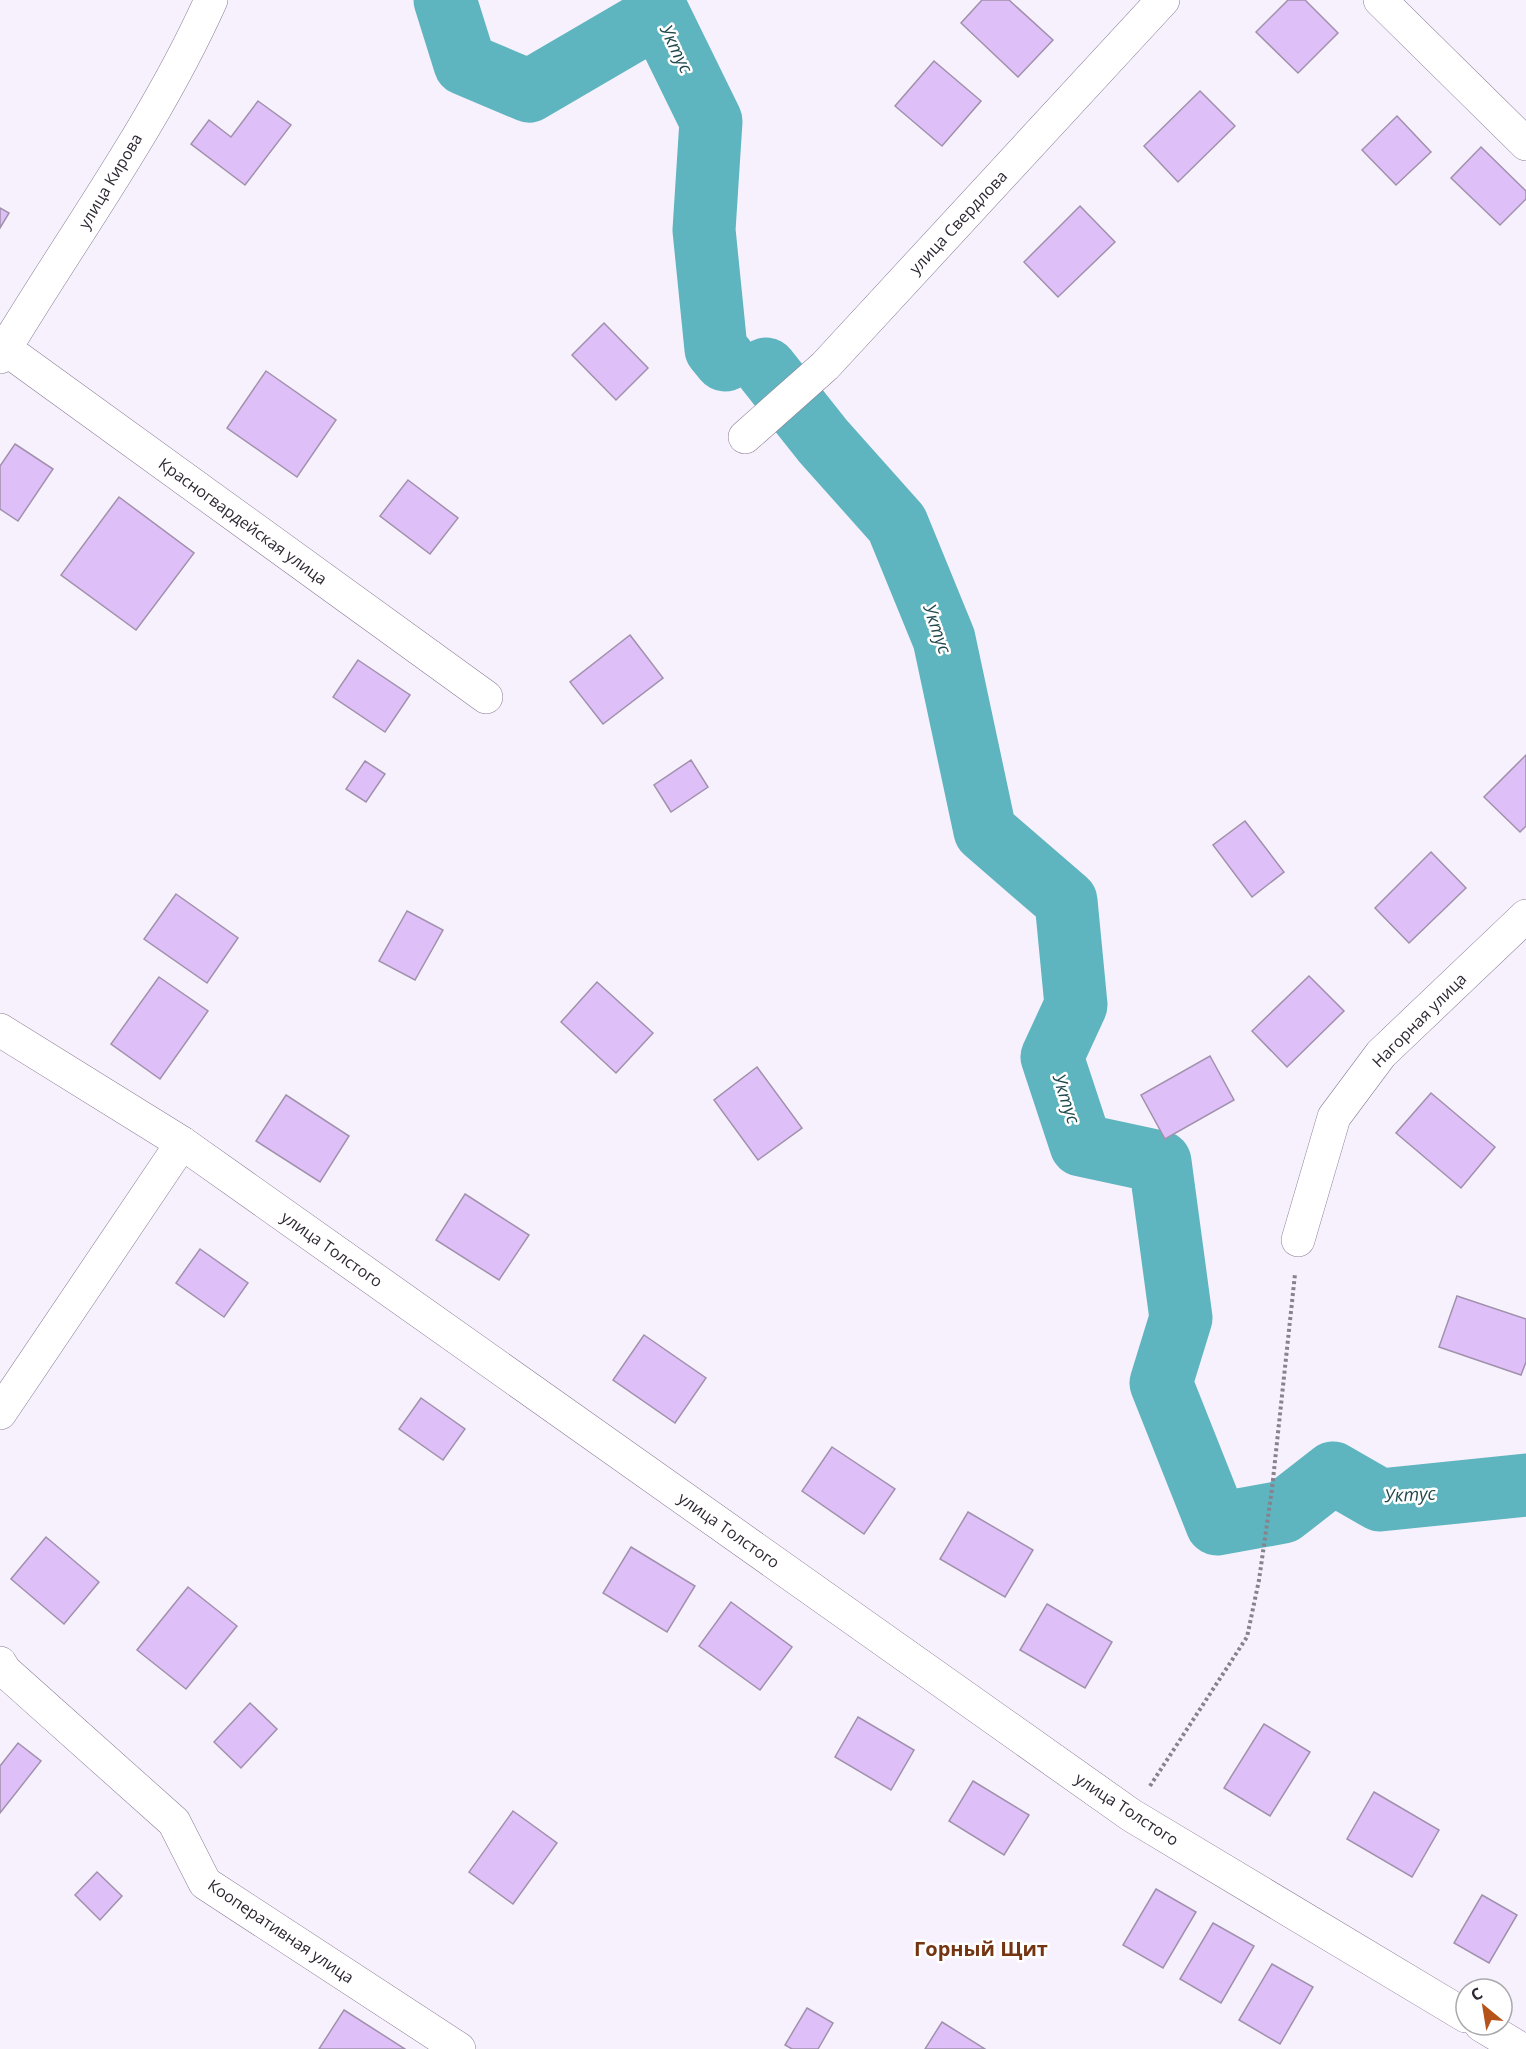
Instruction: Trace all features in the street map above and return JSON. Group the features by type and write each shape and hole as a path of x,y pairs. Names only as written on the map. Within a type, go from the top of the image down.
{"street":[{"name":"улица Кирова","path":"2,350 118,169 193,39 211,0"},
{"name":"улица Свердлова","path":"745,436 825,366 1163,0"},
{"path":"1380,0 1526,144"},
{"name":"Красногвардейская улица","path":"2,350 486,697"},
{"name":"Нагорная улица","path":"1298,1240 1334,1117 1381,1054 1526,916"},
{"name":"улица Толстого","path":"0,1030 182,1143 1131,1815 1454,2009"},
{"path":"0,1413 182,1143"},
{"name":"Кооперативная улица","path":"0,1663 5,1671 174,1822 206,1883 459,2049"},
{"path":"1501,2037 1521,2049"}],"path":[{"path":"1131,1815 1247,1637 1260,1580 1272,1489 1298,1240"}],"building":[{"path":"982,0 1009,0 1053,40 1018,77 961,23"},
{"path":"1288,0 1305,0 1338,33 1298,73 1256,32"},
{"path":"934,61 981,101 942,146 895,106"},
{"path":"1200,91 1235,126 1178,182 1144,146"},
{"path":"258,101 291,125 245,185 191,144 209,120 231,137"},
{"path":"1397,116 1431,152 1396,185 1362,150"},
{"path":"1481,147 1526,191 1526,199 1500,225 1451,178"},
{"path":"1080,206 1115,242 1058,297 1024,262"},
{"path":"0,208 9,213 0,228"},
{"path":"604,323 648,368 616,400 572,355"},
{"path":"266,371 336,420 297,477 227,428"},
{"path":"15,444 53,469 18,521 0,509 0,466"},
{"path":"408,480 458,518 430,554 380,516"},
{"path":"119,497 194,553 136,630 61,575"},
{"path":"630,635 663,678 603,724 570,682"},
{"path":"358,660 410,695 385,732 333,697"},
{"path":"1526,755 1526,826 1520,832 1484,797"},
{"path":"691,760 708,787 671,812 654,785"},
{"path":"365,761 385,774 366,802 346,789"},
{"path":"1245,821 1284,872 1252,897 1213,845"},
{"path":"1431,852 1466,888 1409,943 1375,908"},
{"path":"176,894 238,938 207,983 144,939"},
{"path":"407,911 443,930 415,980 379,961"},
{"path":"1309,976 1344,1011 1287,1067 1252,1031"},
{"path":"159,977 208,1011 160,1079 111,1044"},
{"path":"597,982 653,1033 616,1073 561,1022"},
{"path":"1210,1056 1234,1100 1165,1139 1141,1095"},
{"path":"757,1067 802,1128 758,1160 714,1100"},
{"path":"1431,1093 1495,1147 1461,1188 1396,1133"},
{"path":"286,1095 349,1136 320,1182 256,1141"},
{"path":"465,1194 529,1235 499,1280 436,1240"},
{"path":"200,1249 248,1283 224,1317 176,1283"},
{"path":"1457,1296 1526,1319 1526,1362 1521,1375 1439,1347"},
{"path":"644,1335 706,1378 675,1423 613,1380"},
{"path":"421,1398 465,1429 443,1460 399,1429"},
{"path":"832,1447 895,1489 864,1534 802,1491"},
{"path":"968,1512 1033,1550 1005,1597 940,1559"},
{"path":"46,1537 99,1582 64,1624 11,1579"},
{"path":"631,1547 695,1586 667,1632 603,1593"},
{"path":"188,1587 237,1626 186,1689 137,1650"},
{"path":"731,1602 792,1647 760,1690 699,1646"},
{"path":"1047,1604 1112,1642 1085,1688 1020,1650"},
{"path":"250,1703 277,1729 241,1768 214,1742"},
{"path":"858,1717 914,1750 891,1790 835,1757"},
{"path":"1264,1724 1310,1752 1270,1816 1224,1788"},
{"path":"18,1743 41,1761 0,1813 0,1766"},
{"path":"973,1781 1029,1815 1004,1855 949,1821"},
{"path":"1374,1792 1439,1830 1412,1877 1347,1839"},
{"path":"513,1811 557,1843 513,1904 469,1872"},
{"path":"97,1872 122,1896 100,1920 75,1895"},
{"path":"1156,1889 1196,1912 1163,1968 1123,1945"},
{"path":"1482,1895 1517,1915 1489,1963 1454,1943"},
{"path":"1213,1923 1254,1946 1221,2003 1180,1979"},
{"path":"1272,1964 1313,1987 1280,2044 1239,2020"},
{"path":"807,2008 833,2023 818,2049 792,2049 785,2045"},
{"path":"344,2010 405,2049 319,2049"},
{"path":"942,2022 985,2049 925,2049"}],"waterway":[{"name":"Уктус","path":"445,0 465,64 529,91 659,15 711,121 704,230 716,349 725,360"},
{"name":"Уктус","path":"766,369 823,441 897,524 944,639 985,831 1066,901 1076,1005 1052,1057 1081,1145 1160,1162 1181,1318 1161,1383 1217,1524 1283,1512 1333,1473 1380,1500 1526,1485"}],"district":[{"name":"Горный Щит","path":"981,1949"}]}
